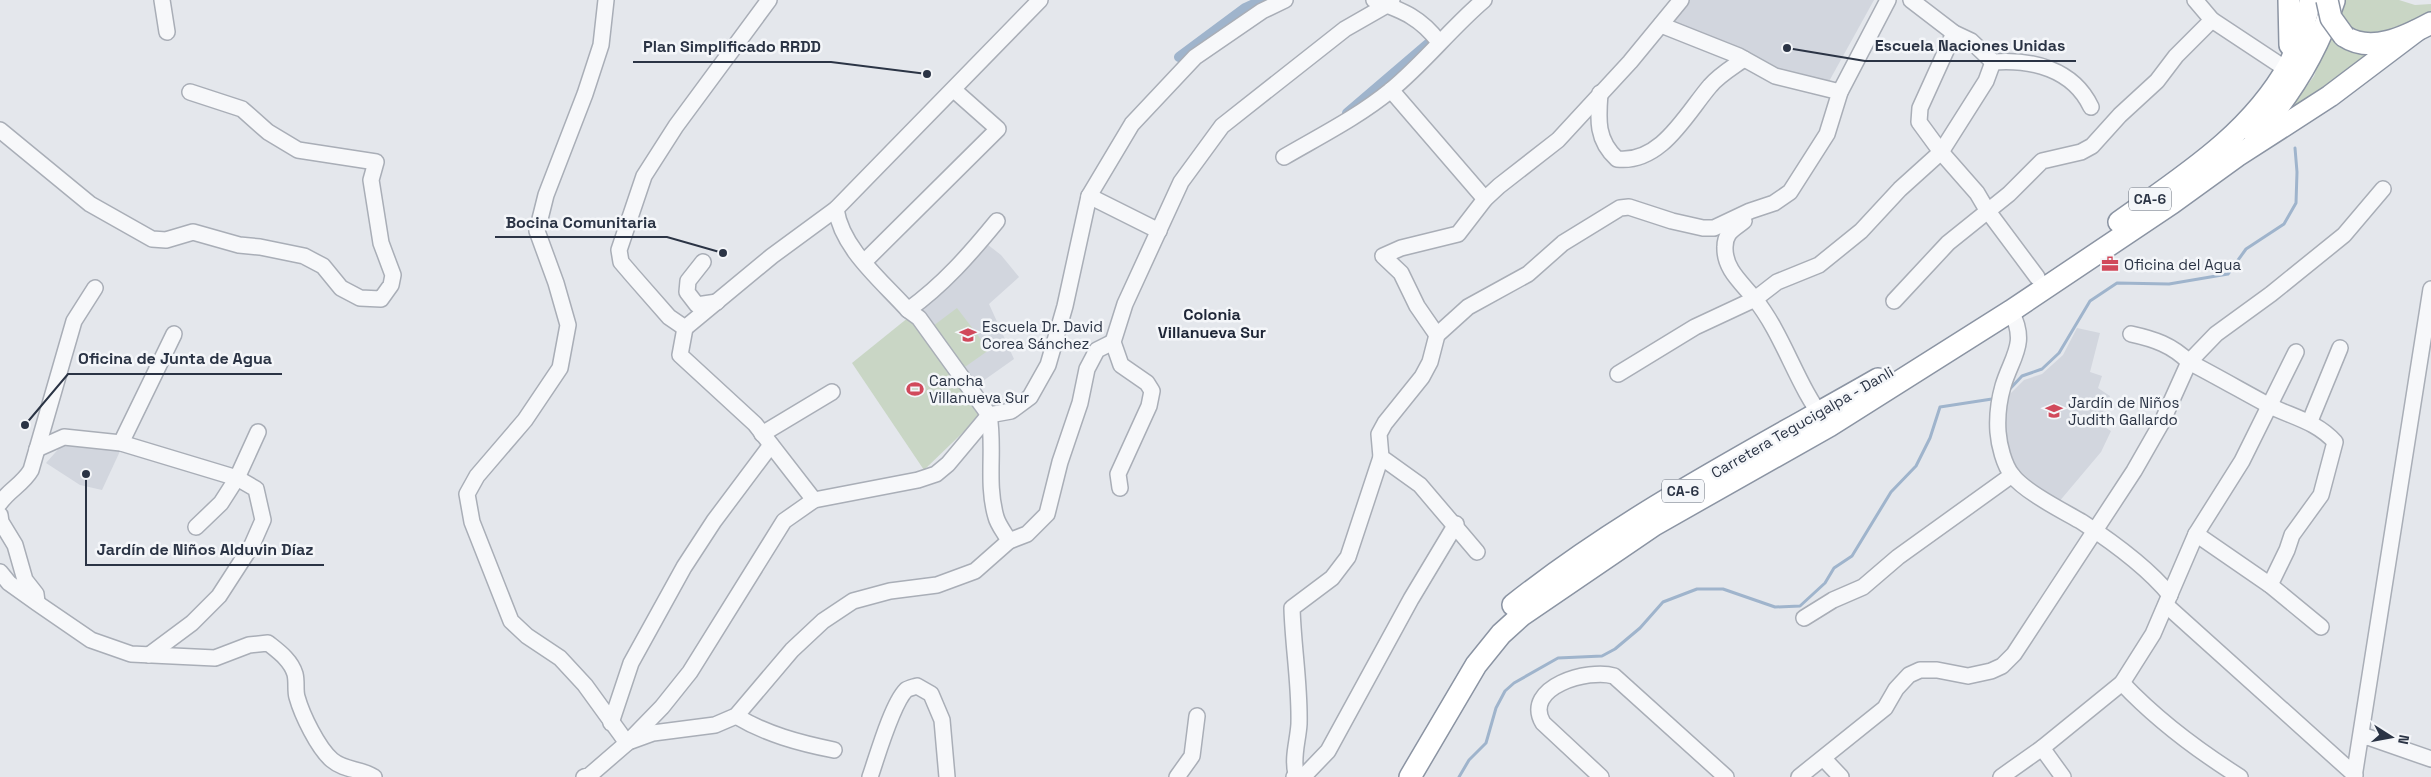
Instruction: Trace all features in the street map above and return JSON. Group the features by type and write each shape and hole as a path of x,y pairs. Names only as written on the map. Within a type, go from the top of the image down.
{"highway":[{"path":"2288,67 2289,0"},
{"name":"CA-6","path":"2288,67 2311,0"},
{"path":"2327,0 2331,18 2344,36 2354,43 2382,43 2424,27"},
{"name":"CA-6","path":"2237,156 2266,123 2303,74 2327,23 2335,0"},
{"path":"2237,156 2330,96 2424,27"},
{"name":"Carretera Tegucigalpa - Danli","path":"1410,777 1476,664 1501,634 1522,615 1654,525 1824,419 1890,372 2037,277 2200,165 2241,129 2256,112 2288,67"},
{"name":"Carretera Tegucigalpa - Danli","path":"1396,777 1436,703 1480,639 1507,610 1588,549 1824,419 2012,311 2172,203 2237,156"}],"street":[{"path":"162,0 167,32"},
{"path":"606,0 601,45 585,94 546,195 538,231 568,325 560,368 525,420 477,476 467,494 472,522 511,621 527,636 560,658 585,685 627,743"},
{"path":"685,328 669,317 621,262 619,250 644,176 676,126 768,2 751,0"},
{"path":"814,500 766,439 730,399 680,355 685,328 772,256 836,209 1040,0"},
{"path":"589,776 627,743 662,707 690,672 784,521 814,500 918,480 936,474 948,464 989,415 1012,411 1030,397 1048,365 1065,306 1088,196 1132,124 1195,57 1262,11 1285,0"},
{"path":"1284,157 1350,119 1391,90 1484,0"},
{"path":"1437,335 1417,306 1401,273 1383,256 1418,243 1458,234 1485,199 1528,161 1558,140 1630,62 1681,0"},
{"path":"1456,524 1411,599 1328,750 1304,776 1295,775 1294,764 1299,725 1298,680 1292,608 1332,578 1348,557 1381,456 1379,434 1385,423 1422,377 1430,362 1437,335 1468,307 1528,274 1564,242 1620,208 1629,206 1672,221 1703,228 1714,228 1774,202 1790,192 1827,134 1840,92 1888,0"},
{"path":"1910,0 1954,33 1970,41 1993,62 2030,63 2046,66 2062,74 2078,86 2091,107"},
{"path":"2195,0 2212,20 2288,67"},
{"path":"1120,488 1118,474 1149,406 1152,391 1147,383 1122,365 1113,342 1125,304 1181,182 1222,126 1345,29 1384,2 1419,20 1439,42"},
{"path":"1894,301 1948,243 2009,194 2042,161 2074,154 2092,146 2120,115 2156,82 2176,56 2212,20"},
{"path":"1661,25 1744,59 1775,76 1840,92"},
{"path":"1954,33 1920,108 1918,117 1922,128 1977,193 1987,210 2037,277"},
{"path":"1600,93 1597,122 1607,150 1617,159 1640,157 1671,136 1712,84 1744,59"},
{"path":"1618,374 1695,327 1755,299 1776,282 1820,265 1861,232 1900,188 1941,152 1986,81 1993,62"},
{"path":"864,262 998,129 954,90"},
{"path":"1391,90 1485,199"},
{"path":"0,130 90,204 152,238 166,240 193,232 239,245 260,247 304,256 323,266 341,288 360,298 381,299 391,285 393,275 381,243 371,180 376,162 298,150 268,132 242,109 190,92"},
{"path":"1799,777 1824,759 1885,708 1896,689 1910,675 1920,670 1937,670 1968,676 1992,671 2002,666 2014,654 2095,531 2162,422 2189,362 2216,334 2271,294 2344,235 2383,189"},
{"path":"1088,196 1159,231"},
{"path":"1760,207 1728,233 1725,246 1727,260 1735,277 1755,299 1768,319 1824,419"},
{"path":"836,209 838,225 864,262 908,310 919,318 989,415 992,431 991,481 996,517 1009,541"},
{"path":"908,310 931,293 969,256 997,221"},
{"path":"703,262 688,281 686,292 697,305 718,302"},
{"path":"0,503 5,495 26,479 31,470 74,322 95,288"},
{"path":"2355,776 2431,289"},
{"path":"2012,311 2019,326 2020,345 2003,386 1999,406 1998,432 2003,456 2012,475 2035,494 2095,531 2159,582 2168,600 2355,776"},
{"path":"121,443 174,334"},
{"path":"2131,334 2159,340 2179,352 2189,362 2270,406 2310,421 2327,433 2335,442 2333,456 2321,495 2292,535 2270,585"},
{"path":"627,743 653,733 715,725 736,716 792,650 823,621 853,601 890,591 937,585 975,570 1009,541 1027,534 1047,514 1060,462 1080,403 1086,369 1097,350 1113,342"},
{"path":"2310,421 2340,348"},
{"path":"2001,777 2042,748 2122,683 2153,634 2196,534 2242,461 2296,352"},
{"path":"611,723 631,662 684,567 766,439 832,392"},
{"path":"196,527 221,503 237,478 258,432"},
{"path":"37,448 64,437 121,443 237,478 256,489 260,498 264,520 252,545 219,596 192,622 149,655"},
{"path":"1381,456 1420,485 1456,524 1478,552"},
{"path":"1804,618 1833,600 1864,587 1898,557 2012,475"},
{"path":"0,515 1,522 15,545 25,580 36,594 37,603"},
{"path":"2196,534 2270,585 2321,627"},
{"path":"0,572 9,583 91,640 131,654 215,658 249,645 268,643 283,655 294,674 297,696 305,716 313,734 331,759 343,768 364,770 374,777"},
{"path":"1601,777 1543,723 1539,716 1541,703 1553,687 1571,678 1597,673 1614,676 1726,777"},
{"path":"2122,683 2151,713 2213,760 2240,777"},
{"path":"870,777 884,736 896,709 906,690 917,686 931,694 942,720 947,777"},
{"path":"736,716 753,726 790,741 834,750"},
{"path":"1177,777 1192,756 1197,716"},
{"path":"2362,735 2431,759"},
{"path":"2042,748 2063,777"},
{"path":"1824,759 1841,777"}],"shaded area":[{"path":"1687,0 1874,0 1827,85 1785,72 1669,24"},
{"name":"Escuela Dr. David Corea Sánchez","path":"983,241 1001,255 1019,277 989,304 1014,359 973,388 916,311"},
{"name":"Jardín de Niños Judith Gallardo","path":"2077,328 2100,333 2090,372 2102,376 2098,388 2110,396 2098,423 2111,431 2101,452 2058,503 2018,474 2010,461 2005,432 2006,398 2024,380 2042,374 2063,355"},
{"path":"73,441 121,449 102,490 80,485 46,463 62,445"}],"green space":[{"path":"2341,0 2399,0 2415,5 2431,4 2431,12 2395,32 2372,41 2334,19"},
{"path":"2329,33 2342,45 2355,52 2387,51 2275,119 2298,98 2314,76"},
{"path":"957,308 989,350 962,369 933,326"},
{"name":"Cancha Villanueva Sur","path":"909,317 980,416 924,470 852,363"}],"waterway":[{"path":"1179,57 1245,8 1263,0"},
{"path":"1347,113 1430,42"},
{"path":"2007,392 2022,376 2042,369 2059,353 2090,301 2117,283 2169,284 2228,274 2246,249 2284,224 2296,203 2297,172 2295,148"},
{"path":"1459,777 1469,760 1486,743 1496,708 1505,691 1514,683 1558,658 1602,656 1615,649 1640,628 1663,602 1697,589 1723,589 1775,607 1800,606 1825,583 1834,568 1852,556 1891,492 1916,466 1930,438 1940,407 1992,399"}],"place":[{"name":"Escuela Naciones Unidas","path":"1787,48"},
{"name":"Plan Simplificado RRDD","path":"927,74"},
{"name":"Bocina Comunitaria","path":"723,253"},
{"name":"Oficina del Agua","path":"2110,264"},
{"name":"Escuela Dr. David Corea Sánchez","path":"968,335"},
{"name":"Cancha Villanueva Sur","path":"915,389"},
{"name":"Jardín de Niños Judith Gallardo","path":"2054,411"},
{"name":"Oficina de Junta de Agua","path":"25,425"},
{"name":"Jardín de Niños Alduvin Díaz","path":"86,474"}],"district":[{"name":"Colonia Villanueva Sur","path":"1212,323"}]}
